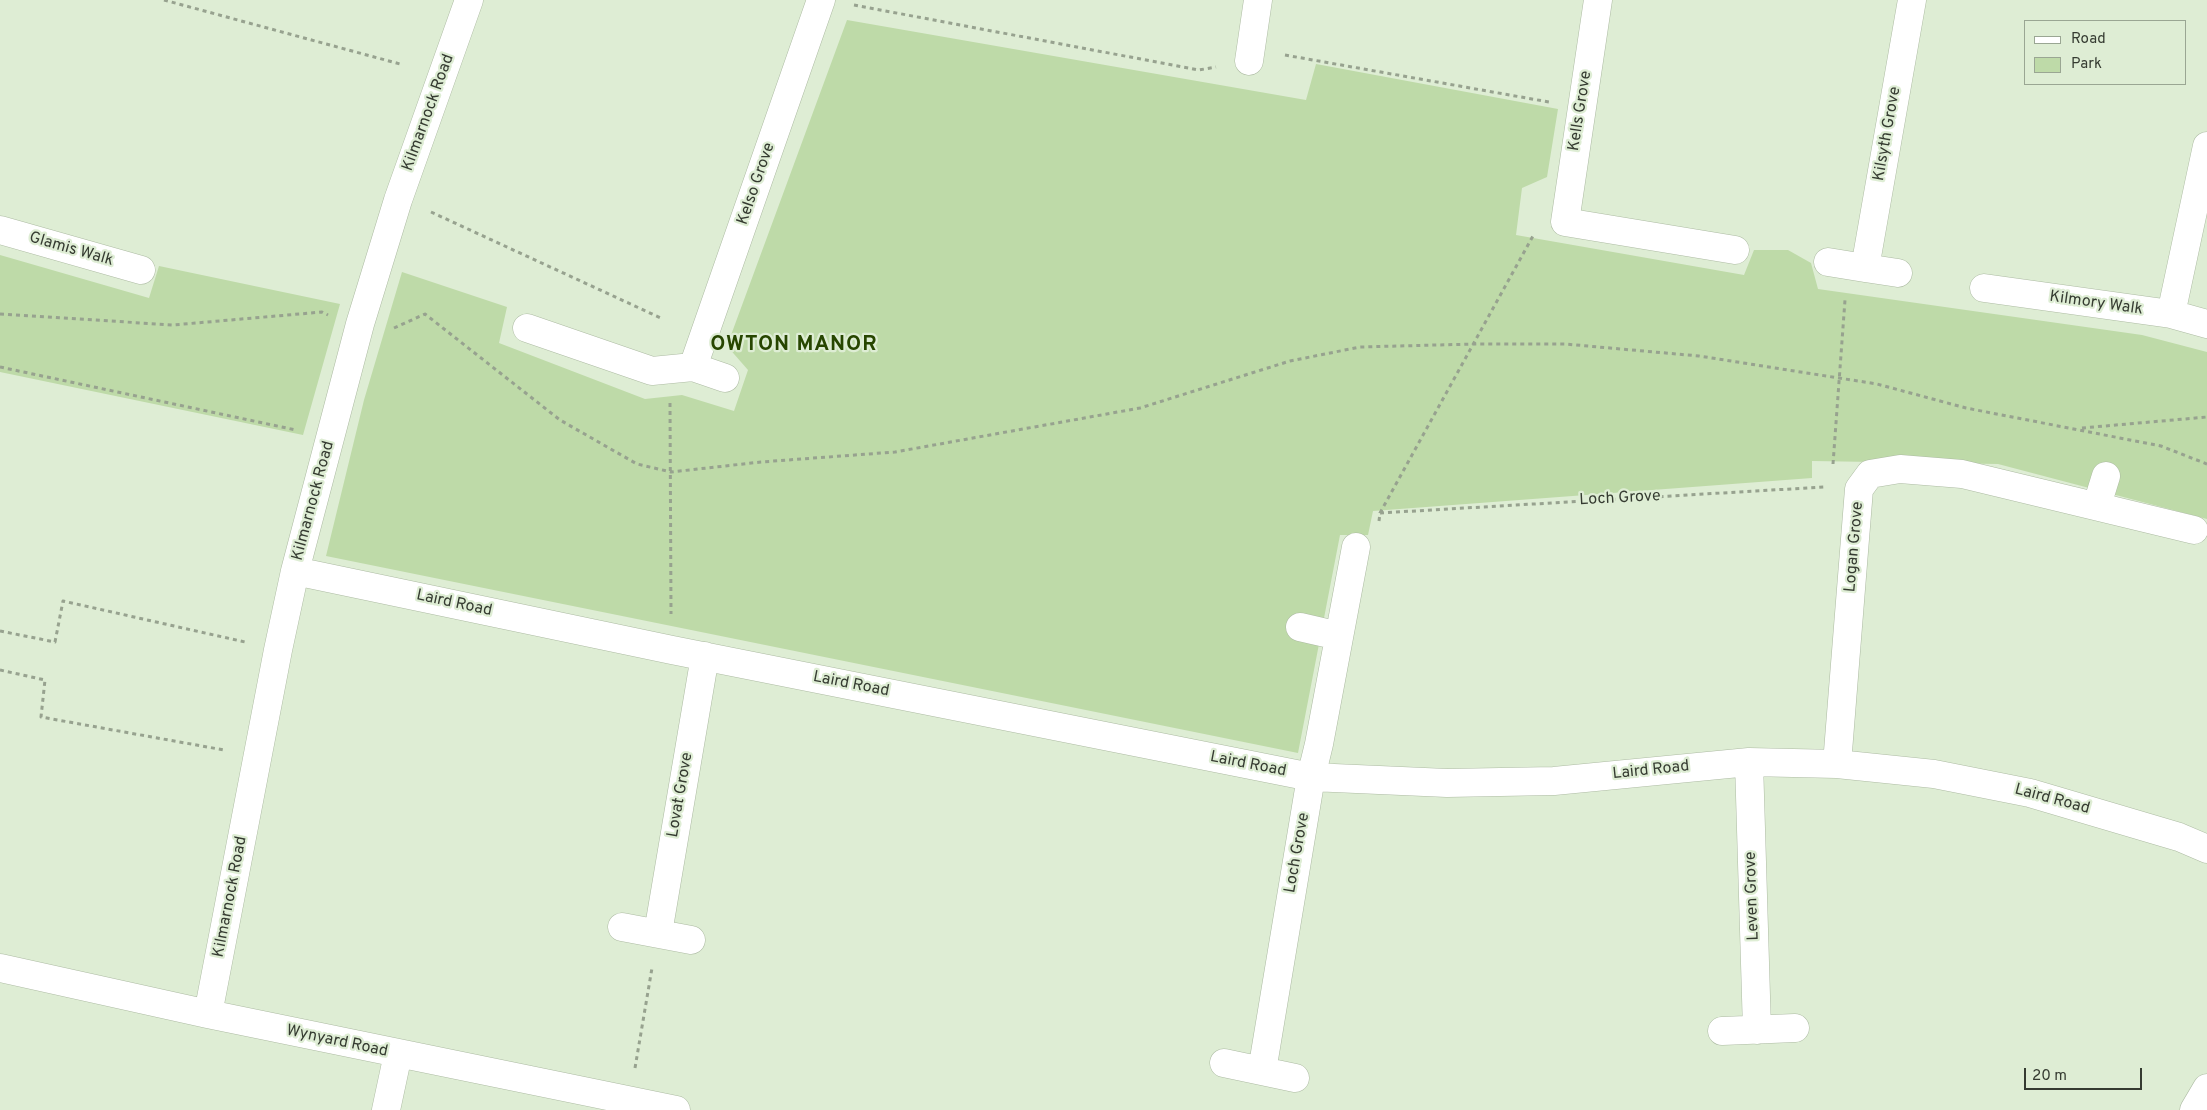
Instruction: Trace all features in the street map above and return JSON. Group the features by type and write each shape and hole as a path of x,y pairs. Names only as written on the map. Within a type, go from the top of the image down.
{"street":[{"name":"Kilmarnock Road","path":"208,1014 257,756 295,571 360,324 398,200 469,0"},
{"path":"1250,55 1258,0"},
{"name":"Kells Grove","path":"1554,220 1582,107 1598,0"},
{"name":"Kilsyth Grove","path":"1847,265 1912,0"},
{"name":"Kelso Grove","path":"681,368 834,2"},
{"path":"2171,314 2207,146"},
{"path":"1554,220 1735,250"},
{"name":"Glamis Walk","path":"0,230 141,270"},
{"path":"1847,265 1898,273"},
{"name":"Kilmory Walk","path":"1984,288 2171,314 2207,324"},
{"path":"527,328 652,371 681,368 726,378"},
{"name":"Logan Grove","path":"1838,764 1859,489 1870,474 1900,469 1962,474 2097,505 2194,530"},
{"path":"2097,505 2106,476"},
{"name":"Loch Grove","path":"1262,1071 1311,777 1356,547"},
{"name":"Laird Road","path":"295,571 672,650 1311,777 1447,783 1554,781 1748,762 1838,764 1934,774 2030,793 2178,837 2207,848"},
{"path":"1300,627 1339,636"},
{"name":"Lovat Grove","path":"658,933 705,656"},
{"name":"Leven Grove","path":"1748,762 1757,1030"},
{"path":"622,927 691,940"},
{"name":"Wynyard Road","path":"0,968 398,1054 676,1110"},
{"path":"1722,1031 1795,1028"},
{"path":"386,1110 398,1054"},
{"path":"1224,1063 1295,1078"},
{"path":"2194,1110 2207,1088"}],"path":[{"path":"164,0 400,64"},
{"path":"834,2 1199,70 1250,55 1582,107"},
{"path":"423,209 664,319"},
{"path":"1475,344 1554,220"},
{"path":"1832,487 1847,265"},
{"path":"0,314 173,324 322,312 335,318 391,330 425,314 560,420 637,464 671,472 761,462 895,452 1140,408 1290,361 1360,347 1475,344 1565,344 1699,356 1839,380 1877,384 1966,408 2161,446 2207,464"},
{"name":"Loch Grove","path":"1475,344 1380,513 1832,487 1859,489"},
{"path":"0,367 260,421 330,438"},
{"path":"672,650 671,472 681,368"},
{"path":"2076,428 2207,417"},
{"path":"0,631 55,642 64,601 278,650"},
{"path":"0,670 45,680 41,717 257,756"},
{"path":"630,1100 658,933"}],"green space":[{"path":"847,20 1306,100 1316,64 1558,109 1547,177 1522,188 1516,235 1744,275 1754,250 1788,250 1811,263 1818,289 2142,335 2207,352 2207,519 1998,464 1812,461 1812,478 1373,511 1368,535 1340,535 1298,753 326,556 364,400 402,272 507,307 499,343 645,399 682,395 734,411 748,370 727,346"},
{"path":"0,255 149,298 159,266 340,304 303,435 0,372"}],"district":[{"name":"OWTON MANOR","path":"794,346"}]}
